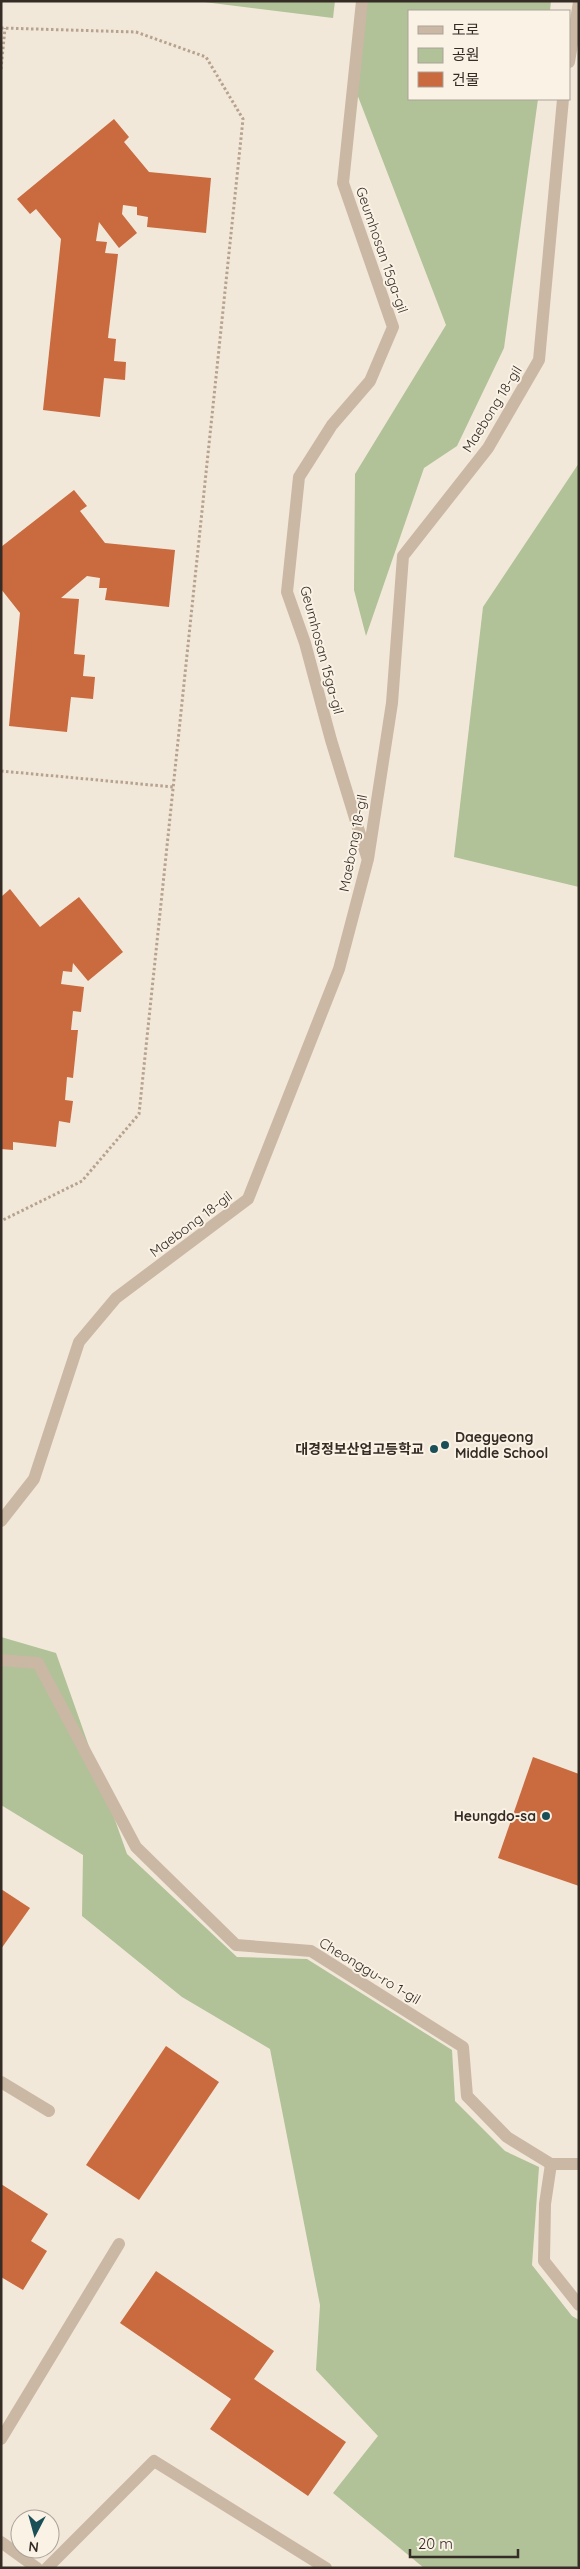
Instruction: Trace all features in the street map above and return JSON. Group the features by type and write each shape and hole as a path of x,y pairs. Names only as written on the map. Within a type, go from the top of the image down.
{"street":[{"name":"Geumhosan 15ga-gil","path":"362,1 343,182 393,328 370,382 332,425 299,477 288,592 305,643 331,740 368,859"},
{"path":"570,56 579,2"},
{"name":"Maebong 18-gil","path":"1,1521 34,1479 79,1342 116,1298 248,1200 339,969 368,859 392,703 402,556 488,448 539,360 563,100"},
{"name":"Cheonggu-ro 1-gil","path":"1,1660 38,1663 136,1848 236,1945 311,1951 463,2047 467,2096 507,2137 551,2164"},
{"path":"1,2082 49,2111"},
{"path":"579,2164 551,2164 545,2204 544,2261 579,2305"},
{"path":"1,2439 119,2244"},
{"path":"47,2568 154,2460 325,2568"},
{"path":"1,2542 37,2568"}],"path":[{"path":"1,69 3,28 136,32 206,57 243,119 139,1114 82,1181 1,1221"},
{"path":"1,771 173,787"}],"green space":[{"path":"196,1 335,1 333,18"},
{"path":"364,1 551,1 550,10 408,10 408,100 538,100 504,348 457,446 424,468 366,636 354,590 355,474 446,325 354,86"},
{"path":"579,463 579,887 454,857 483,607"},
{"path":"1,1637 56,1653 127,1854 237,1957 307,1959 452,2050 455,2101 505,2151 539,2167 532,2265 572,2316 579,2320 579,2564 576,2568 424,2568 333,2493 378,2436 316,2370 320,2305 270,2049 182,1997 82,1916 83,1855 1,1805"}],"building":[{"path":"114,119 129,137 124,142 149,172 211,178 206,233 147,227 148,217 137,215 137,207 123,205 122,214 137,233 119,248 99,222 96,241 107,242 105,253 118,254 108,338 116,339 114,361 126,362 125,380 104,378 100,417 43,410 61,239 36,209 30,214 17,199"},
{"path":"74,490 87,506 80,511 105,543 175,550 169,607 105,600 107,588 99,588 100,578 87,576 61,598 79,599 74,654 85,655 83,676 95,677 93,699 71,697 67,732 9,726 20,613 1,589 1,547"},
{"path":"10,889 40,927 79,897 123,952 88,981 73,963 72,972 63,971 61,984 84,987 81,1012 73,1011 71,1030 78,1030 73,1078 67,1077 65,1100 73,1101 70,1123 59,1121 56,1147 13,1142 13,1150 1,1149 1,897"},
{"name":"Heungdo-sa","path":"533,1757 579,1774 579,1886 498,1858"},
{"path":"1,1889 30,1908 1,1949"},
{"path":"166,2046 219,2082 139,2200 86,2165"},
{"path":"1,2184 48,2214 31,2241 47,2251 23,2290 1,2277"},
{"path":"156,2271 274,2351 254,2379 346,2442 308,2496 210,2429 231,2399 120,2323"}],"place":[{"name":"Daegyeong Middle School","path":"445,1445"},
{"name":"대경정보산업고등학교","path":"434,1449"},
{"name":"Heungdo-sa","path":"546,1816"}]}
